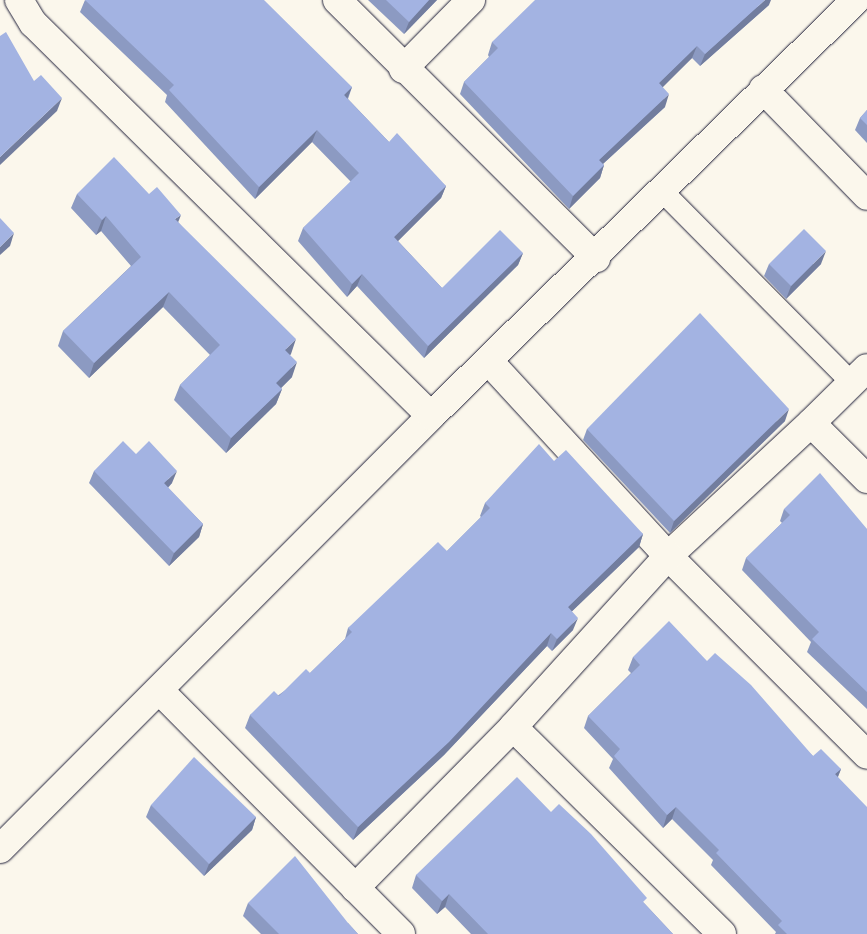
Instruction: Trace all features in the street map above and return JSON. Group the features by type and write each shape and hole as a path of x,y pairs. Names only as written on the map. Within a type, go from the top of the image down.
{"street":[{"path":"19,0 33,23 431,416"},
{"path":"337,0 402,69 596,258"},
{"path":"402,69 471,0"},
{"path":"0,849 160,691 431,416 596,258 763,90 856,0"},
{"path":"763,90 867,196"},
{"path":"489,361 668,556 867,755"},
{"path":"355,888 514,727 668,556 859,376"},
{"path":"811,423 867,479"},
{"path":"160,691 400,934"},
{"path":"514,727 722,934"}],"lane":[{"path":"662,191 859,376"}],"building":[{"path":"85,0 264,0 352,87 344,95 389,142 397,133 446,186 394,237 442,288 500,230 523,253 428,346 362,274 352,284 303,228 359,173 317,130 259,187 169,90 174,85"},
{"path":"386,0 429,0 409,22"},
{"path":"535,0 765,0 705,54 697,46 659,83 669,94 599,160 604,165 573,196 464,82 498,48 492,42"},
{"path":"6,32 34,81 41,75 62,98 0,157 0,36"},
{"path":"867,110 867,125 860,118"},
{"path":"114,157 149,194 157,187 181,215 175,219 296,339 285,350 297,362 276,383 282,389 231,438 180,385 220,345 169,292 94,363 63,331 141,257 106,216 102,220 77,194"},
{"path":"0,218 14,233 0,247"},
{"path":"804,229 826,251 791,286 769,264"},
{"path":"700,313 789,409 674,521 587,429"},
{"path":"123,441 136,454 149,441 177,471 164,483 203,524 174,553 94,471"},
{"path":"539,444 554,461 566,450 643,534 568,607 578,618 557,639 551,633 449,742 358,827 250,715 274,691 279,696 306,669 310,673 352,632 348,628 438,542 447,551 490,508 485,503"},
{"path":"820,473 867,529 867,692 812,639 819,632 746,558 790,515 784,509"},
{"path":"669,621 707,661 715,653 751,685 813,756 821,749 841,769 835,774 867,807 867,934 787,934 778,925 782,921 716,853 719,850 676,807 667,815 614,756 620,749 588,716 640,665 633,657"},
{"path":"194,757 256,817 209,864 151,805"},
{"path":"517,777 551,812 559,804 591,834 647,898 643,902 673,934 488,934 449,894 442,901 416,875"},
{"path":"295,856 358,934 279,934 248,903"}]}
